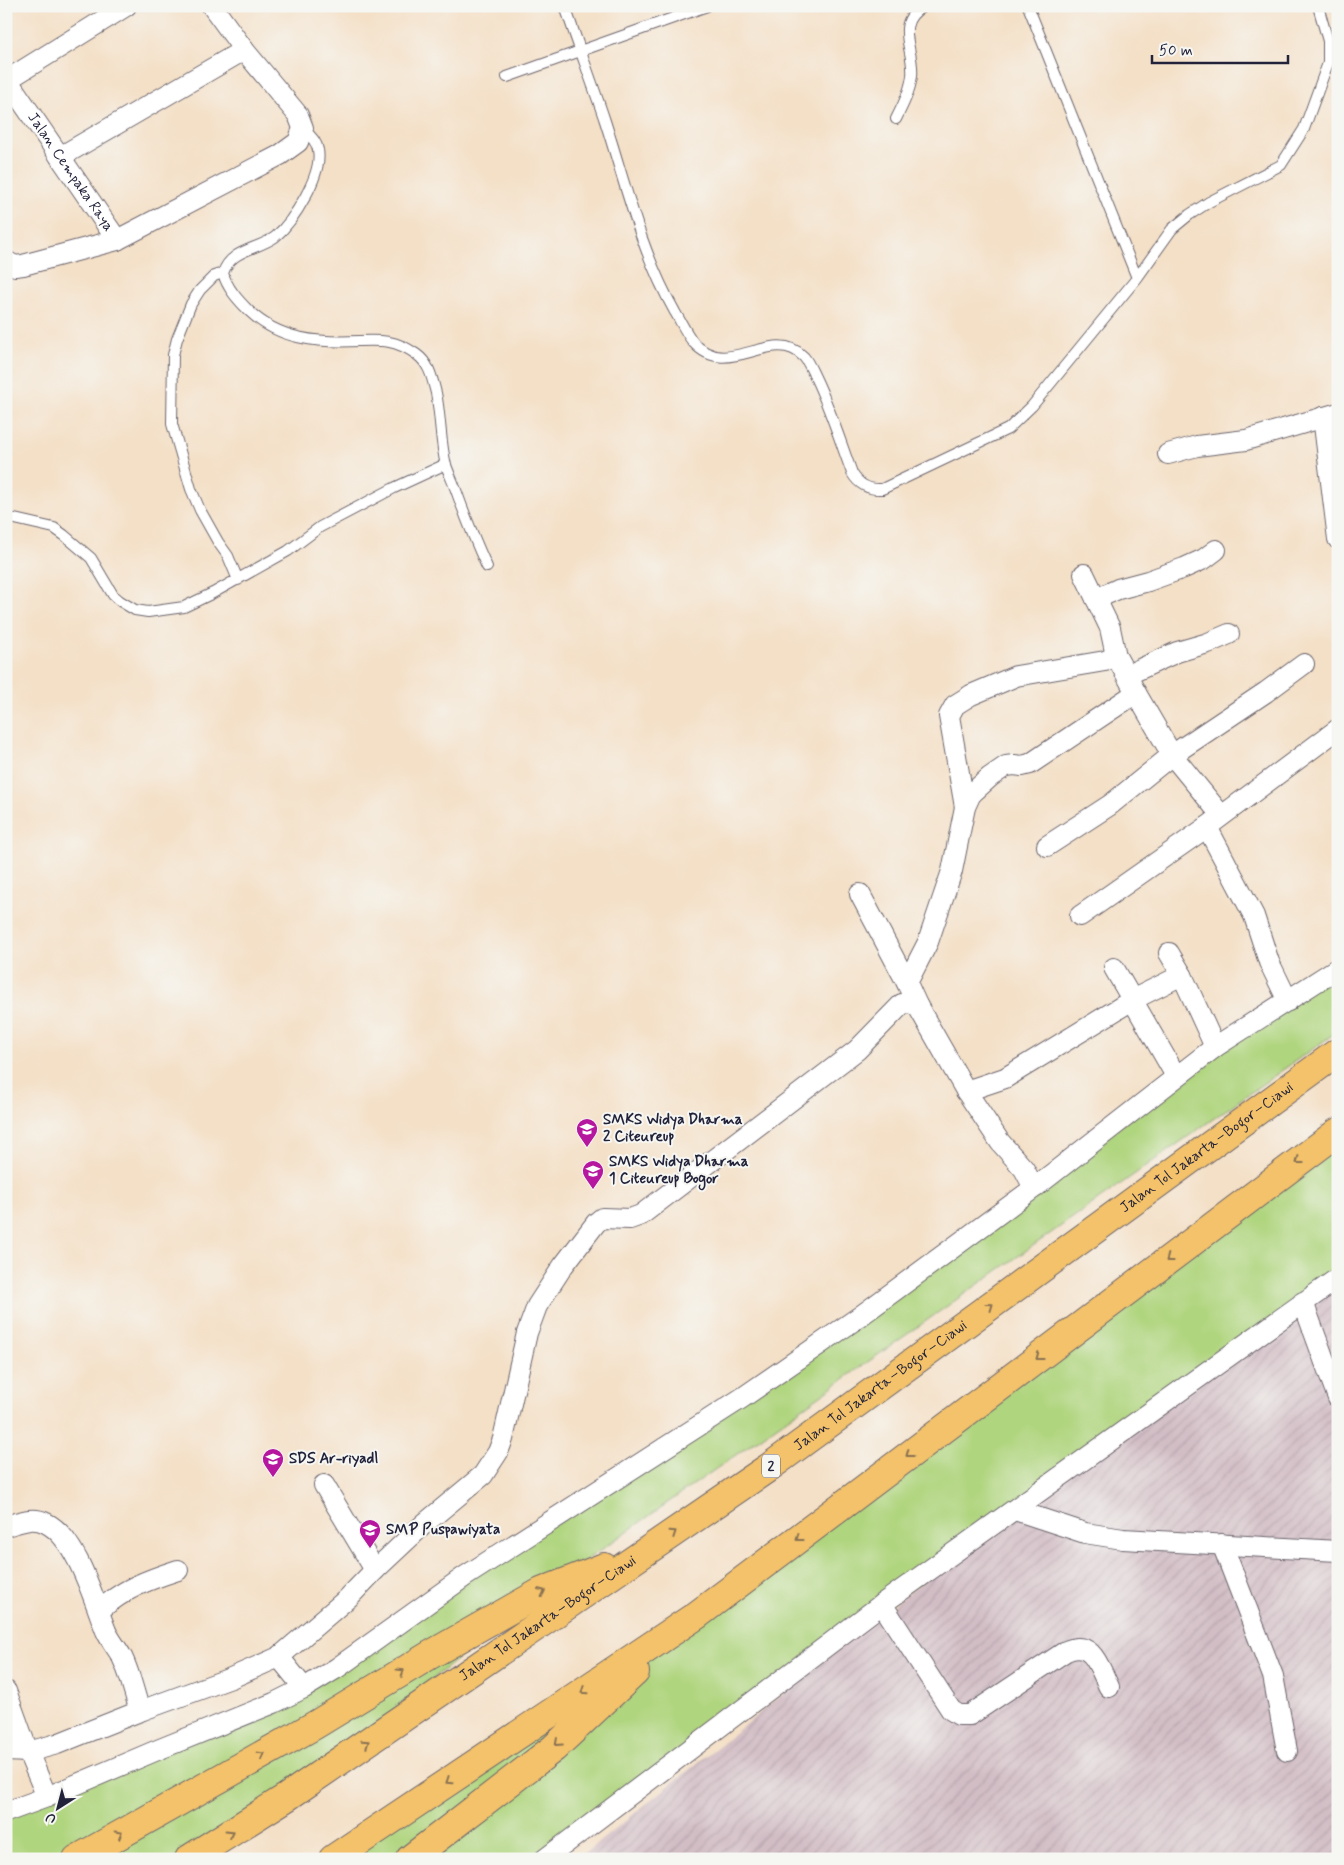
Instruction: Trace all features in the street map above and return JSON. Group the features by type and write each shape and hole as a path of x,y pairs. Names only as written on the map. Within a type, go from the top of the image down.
{"highway":[{"name":"Jalan Tol Jakarta–Bogor–Ciawi","path":"189,1859 287,1797 768,1468 1338,1052"},
{"path":"333,1859 697,1615 1338,1132"},
{"path":"77,1859 315,1726 430,1654 541,1592 648,1550"},
{"path":"410,1859 554,1748 697,1615"}],"street":[{"path":"7,79 126,6"},
{"path":"6,261 15,266 23,265 117,240 280,155 298,142 303,128 298,115 244,50 212,6"},
{"path":"60,157 244,50"},
{"name":"Jalan Cempaka Raya","path":"7,79 117,240"},
{"path":"1168,454 1197,446 1246,440 1330,415 1338,539"},
{"path":"1096,600 1118,589 1184,568 1204,559 1216,550"},
{"path":"1084,574 1110,628 1116,656 1172,756 1214,821 1254,916 1269,962 1288,1001"},
{"path":"1127,674 1177,652 1208,643 1229,634"},
{"path":"966,807 950,716 955,705 984,689 1016,676 1105,661 1116,656"},
{"path":"1047,846 1110,805 1172,756 1304,664"},
{"path":"907,983 928,942 952,871 966,807 971,794 1006,766 1022,766 1037,759 1136,693"},
{"path":"1080,916 1214,821 1338,729"},
{"path":"860,894 907,983 916,1005 966,1091 1000,1142 1024,1168 1034,1188"},
{"path":"1169,953 1182,975 1215,1047"},
{"path":"1114,968 1134,999 1176,1076"},
{"path":"6,1812 47,1797 274,1703 304,1688 464,1577 742,1398 869,1310 1034,1188 1215,1047 1338,968"},
{"path":"966,1091 1005,1078 1134,999 1182,975"},
{"path":"6,1751 28,1752 57,1744 231,1678 279,1657 348,1598 424,1524 483,1475 498,1452 503,1439 527,1334 537,1306 568,1259 596,1222 602,1218 630,1219 641,1214 857,1050 902,1004 906,1002 916,1005"},
{"path":"545,1859 882,1604 1338,1278"},
{"path":"1304,1302 1338,1398"},
{"path":"324,1485 375,1570"},
{"path":"1015,1510 1085,1533 1124,1539 1338,1550"},
{"path":"6,1526 36,1518 48,1524 61,1536 73,1552 107,1633 122,1657 140,1711"},
{"path":"1222,1544 1273,1676 1287,1751"},
{"path":"99,1611 114,1597 148,1580 178,1570"},
{"path":"882,1604 951,1710 959,1716 970,1715 1073,1648 1081,1648 1092,1653 1109,1687"},
{"path":"279,1657 304,1688"},
{"path":"8,1703 47,1797"}],"lane":[{"path":"565,6 605,121 637,226 664,292 692,341 701,349 716,357 784,346 803,356 807,360 821,390 855,479 869,488 882,489 1008,429 1032,406 1137,278 1172,229 1209,202 1280,165 1304,129 1328,63 1328,41 1318,6"},
{"path":"507,78 707,6"},
{"path":"896,119 908,93 912,73 912,57 906,31 907,23 911,15 924,6"},
{"path":"1028,6 1137,278"},
{"path":"223,274 229,262 236,256 245,250 272,239 282,231 304,200 316,172 319,156 315,142 303,128"},
{"path":"223,274 230,289 243,305 265,324 277,331 313,340 392,342 417,355 430,369 438,404 446,464 471,532 487,567"},
{"path":"223,274 214,276 200,290 191,304 177,339 172,355 172,424 191,489 200,510 228,556 238,580"},
{"path":"6,517 54,528 91,558 113,595 125,604 142,612 148,612 184,607 238,580 288,551 320,527 394,488 446,464"}],"shaded area":[{"path":"1338,1250 1338,1859 578,1859 1271,1302"}],"green space":[{"path":"1338,967 1338,1031 541,1592 276,1804 189,1859 6,1859 6,1812 274,1703 859,1317"},
{"path":"1338,1132 1338,1275 545,1859 333,1859 697,1615"}],"place":[{"name":"SMKS Widya Dharma 2 Citeureup","path":"587,1148"},
{"name":"SMKS Widya Dharma 1 Citeureup Bogor","path":"593,1190"},
{"name":"SDS Ar-riyadl","path":"273,1478"},
{"name":"SMP Puspawiyata","path":"370,1549"}]}
